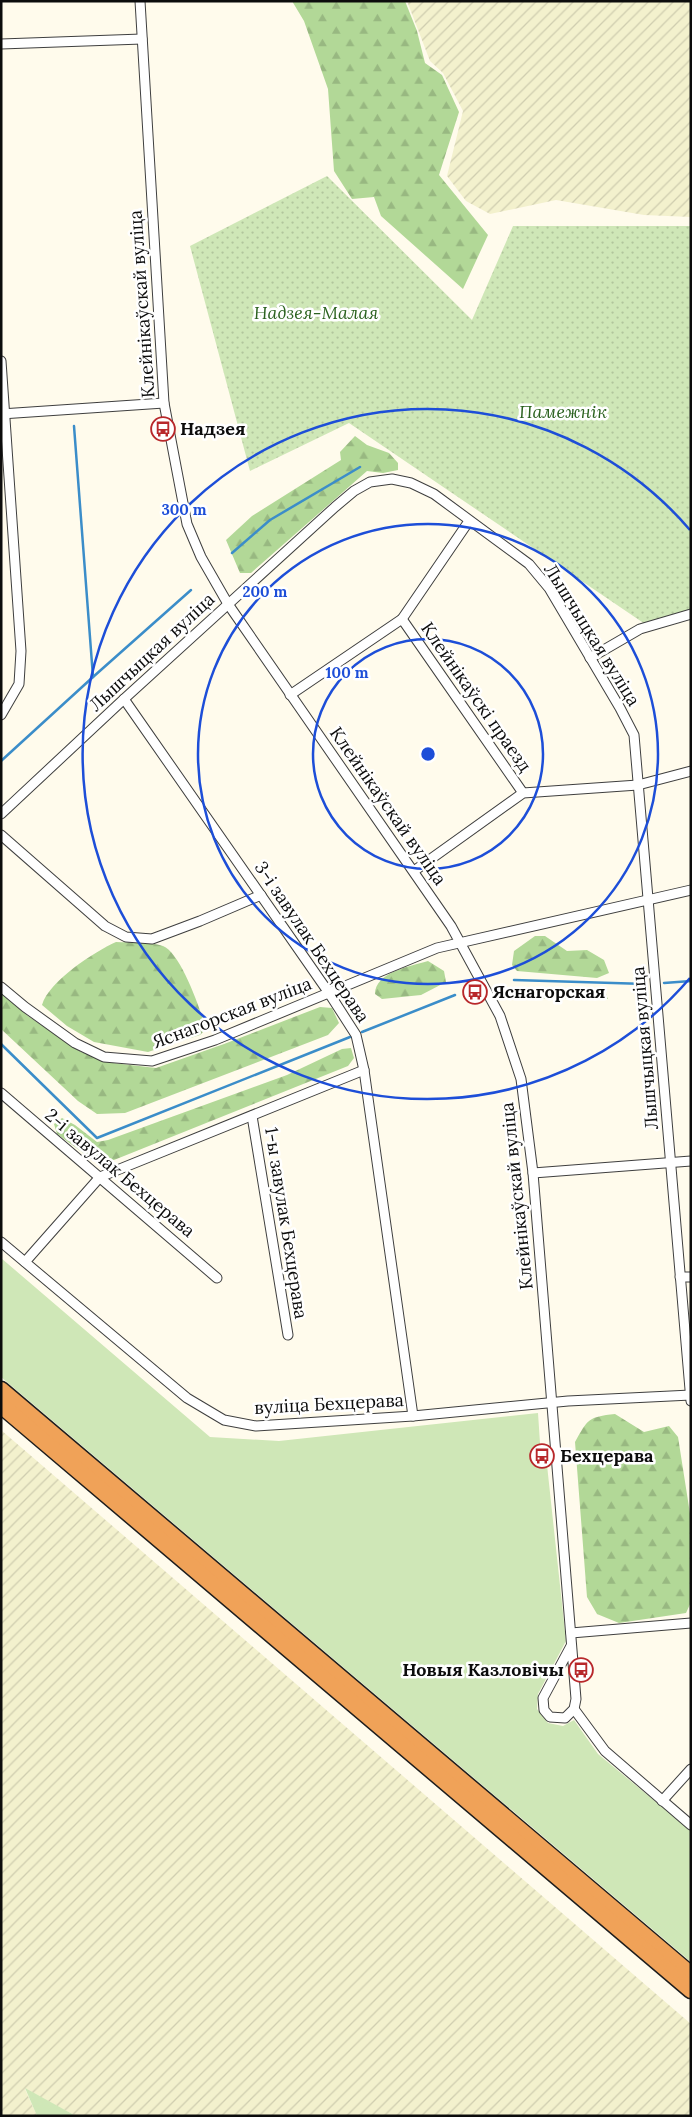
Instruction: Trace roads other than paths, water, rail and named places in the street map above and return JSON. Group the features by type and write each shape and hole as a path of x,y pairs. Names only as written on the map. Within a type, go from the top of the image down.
{"highway":[{"path":"1,1390 691,1975"},
{"path":"1,1405 691,1990"}],"street":[{"name":"Клейнікаўскай вуліца","path":"140,1 164,403 188,524 201,557 228,604 290,696 414,871 461,942 500,1016 521,1079 533,1173 571,1633 576,1699 574,1709"},
{"path":"1,44 142,39"},
{"path":"1,361 3,414 21,651 19,684 1,715"},
{"path":"3,414 164,403"},
{"name":"Лышчыцкая вуліца","path":"1,814 334,507 354,491 370,482 392,480 412,483 434,494 529,564 548,588 620,708 634,735 691,1401"},
{"path":"290,696 402,619 469,521"},
{"path":"590,658 640,630 691,614"},
{"name":"Клейнікаўскі праезд","path":"402,619 523,793"},
{"name":"3-і завулак Бехцерава","path":"124,699 261,894 356,1035 364,1070 413,1416"},
{"path":"414,871 523,793 638,786 691,772"},
{"path":"1,835 105,926 126,937 152,939 200,921 261,894"},
{"name":"Яснагорская вуліца","path":"1,987 75,1043 104,1057 152,1061 214,1040 330,994 437,948 691,890"},
{"name":"1-ы завулак Бехцерава","path":"25,1262 100,1178 364,1070"},
{"name":"2-і завулак Бехцерава","path":"1,1093 217,1278"},
{"name":"1-ы завулак Бехцерава","path":"252,1116 288,1335"},
{"path":"533,1173 691,1161"},
{"name":"вуліца Бехцерава","path":"1,1242 187,1398 224,1420 256,1426 413,1416 552,1403 691,1395"},
{"path":"680,1277 691,1277"},
{"path":"571,1633 691,1623"},
{"path":"571,1646 543,1698 542,1704 550,1717 565,1718 574,1709 605,1751 691,1825"},
{"path":"662,1800 691,1768"}],"waterway":[{"path":"1,761 93,677 74,426"},
{"path":"232,553 270,520 360,467"},
{"path":"93,677 191,590"},
{"path":"514,980 646,984"},
{"path":"664,983 691,981"},
{"path":"362,1032 455,995"},
{"path":"1,1044 97,1138 350,1037"}],"place":[{"name":"Надзея","path":"163,429"},
{"name":"Яснагорская","path":"475,992"},
{"name":"Бехцерава","path":"542,1456"},
{"name":"Новыя Казловічы","path":"581,1670"}],"park label":[{"name":"Надзея-Малая","path":"316,313"},
{"name":"Памежнік","path":"563,412"}]}
